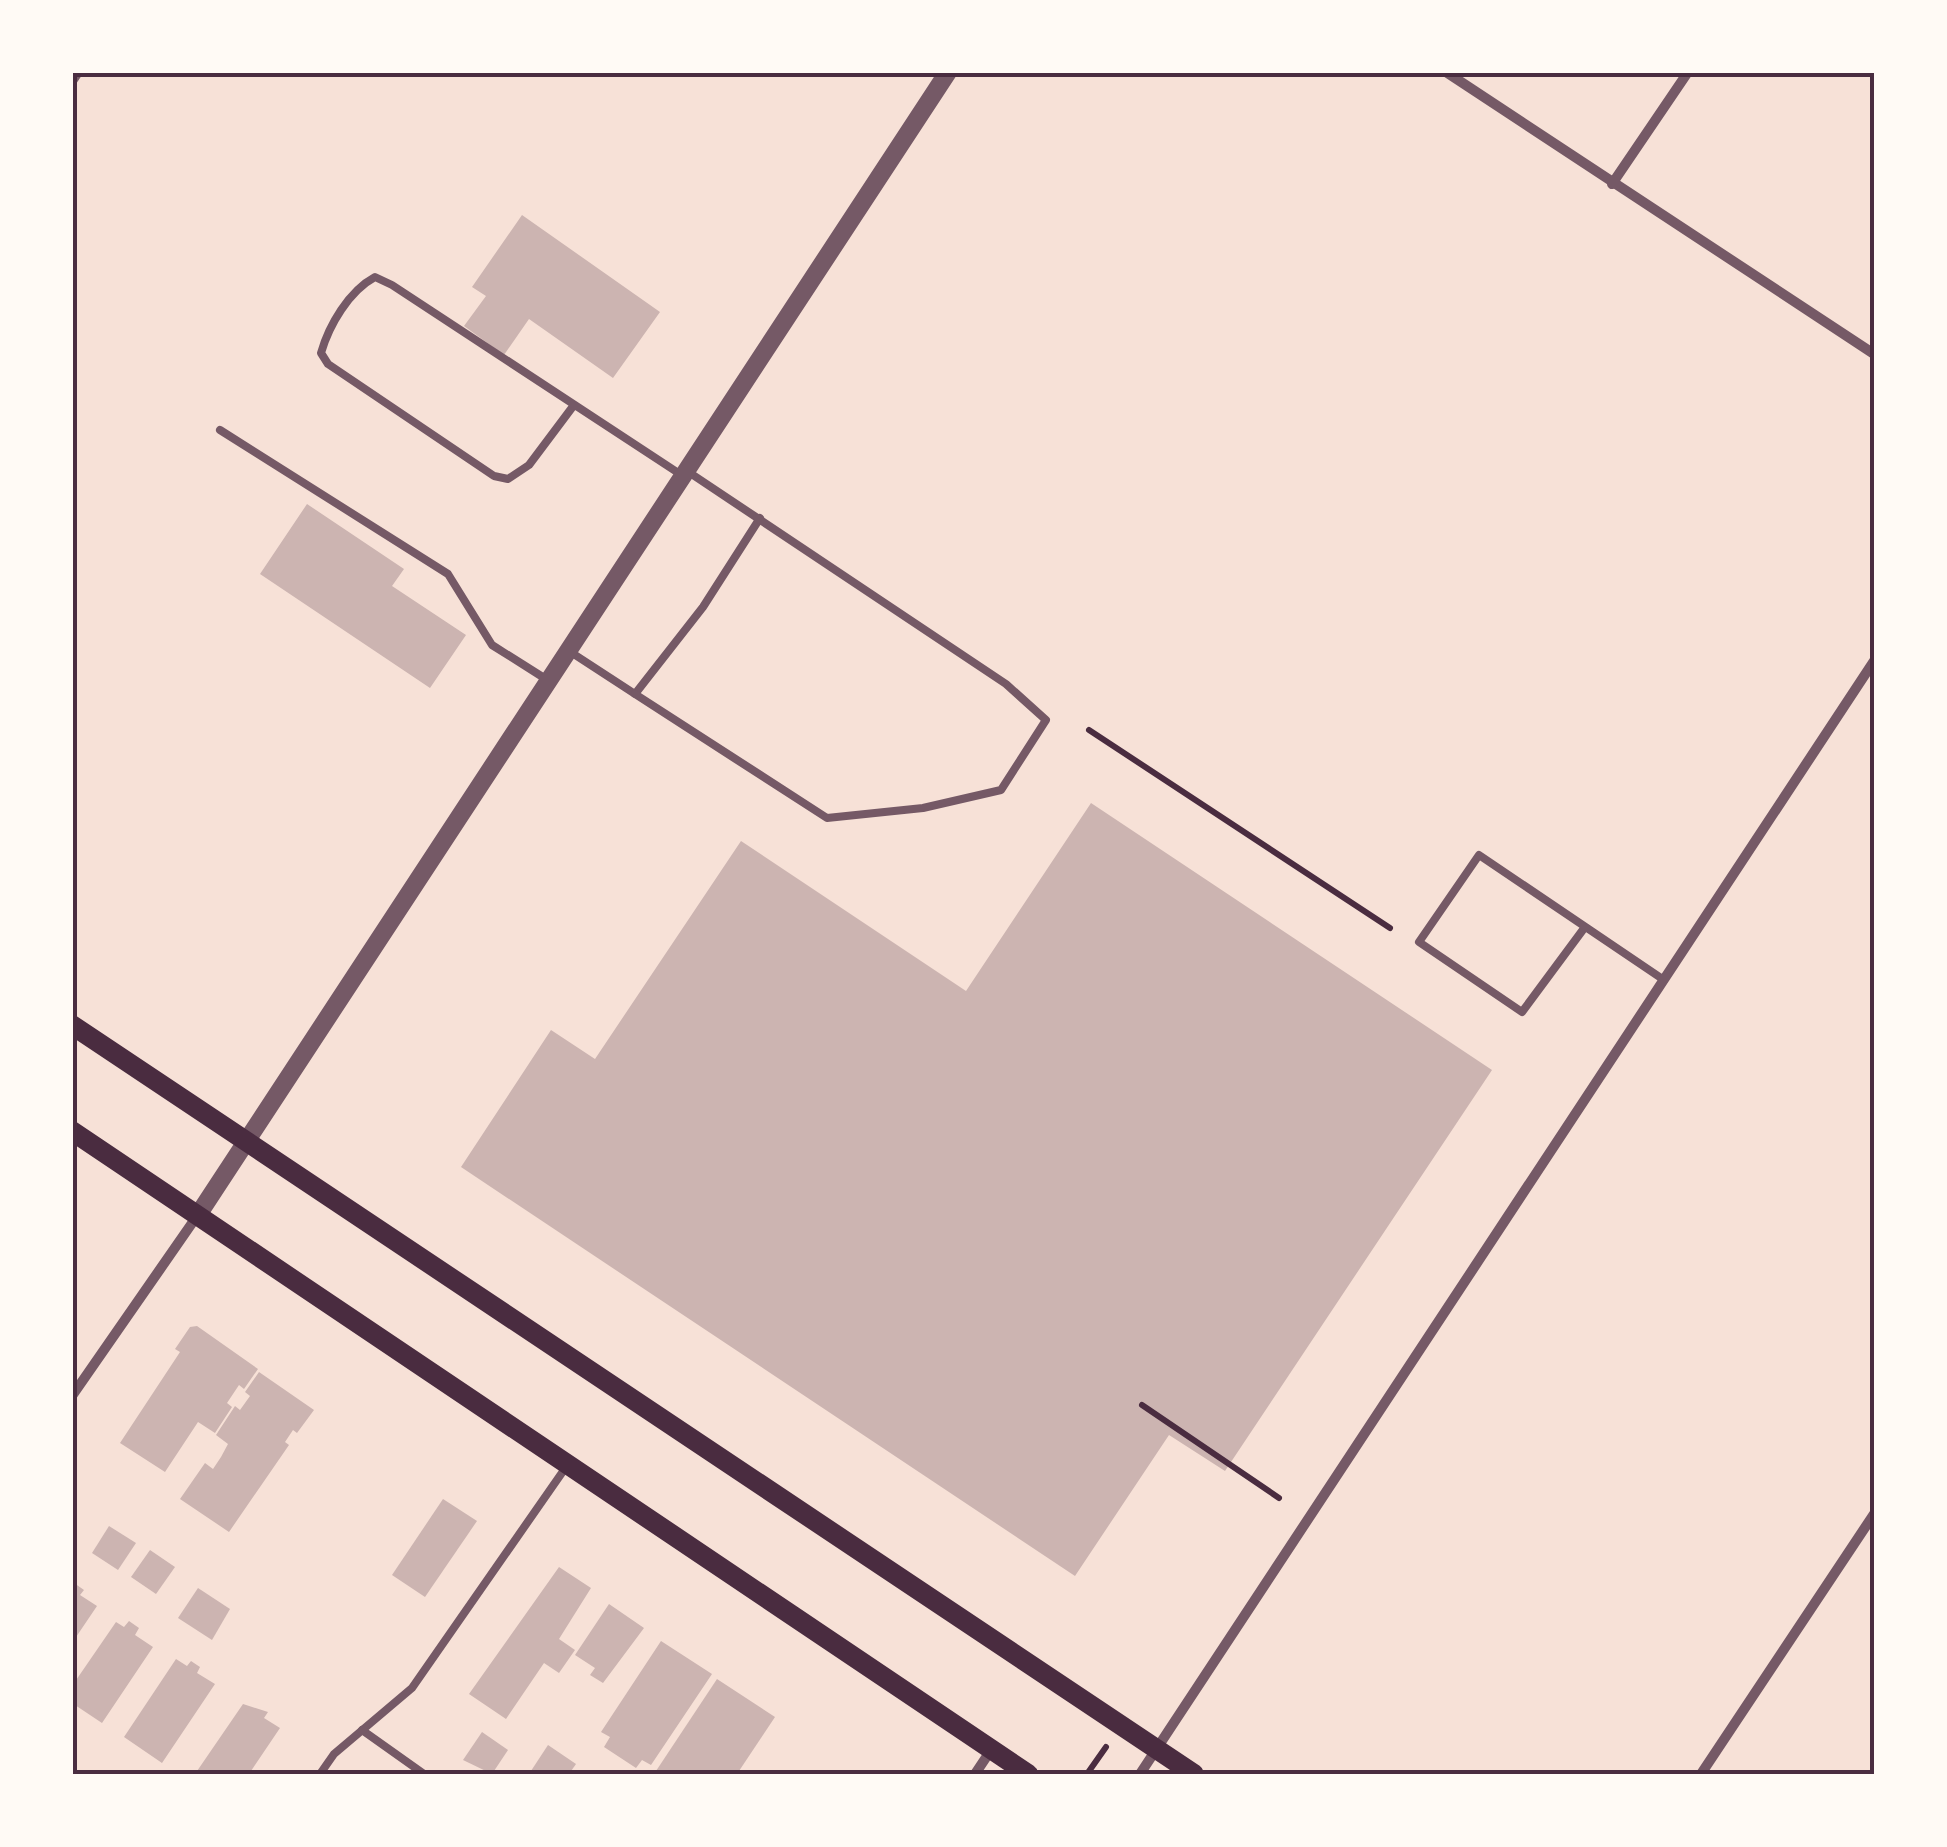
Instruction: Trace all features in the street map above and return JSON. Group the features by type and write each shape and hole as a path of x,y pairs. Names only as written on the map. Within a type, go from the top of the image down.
{"main road":[{"path":"72,1025 1194,1774"},
{"path":"72,1131 1028,1774"}],"street":[{"path":"72,81 78,72"},
{"path":"72,1396 246,1142 948,72"},
{"path":"1446,72 1874,354"},
{"path":"1612,184 1688,72"},
{"path":"1140,1774 1874,661"},
{"path":"1701,1774 1874,1514"},
{"path":"975,1774 992,1750"}],"lane":[{"path":"569,650 827,818 923,808 1000,790 1046,720 1006,684 760,518 375,277 359,286 326,337 322,353 343,374 494,476 508,479 528,465 574,405"},
{"path":"220,430 448,574 492,645 549,680"},
{"path":"635,694 703,607 760,518"},
{"path":"1585,926 1522,1012 1419,942 1479,855 1585,926 1664,980"},
{"path":"320,1774 334,1754 392,1710 412,1688 568,1464"},
{"path":"362,1730 424,1774"}],"path":[{"path":"1089,730 1390,928"},
{"path":"1142,1405 1279,1498"},
{"path":"1087,1774 1107,1745"}],"building":[{"path":"522,215 660,312 613,378 529,319 504,355 464,326 486,296 472,287"},
{"path":"307,504 404,569 392,586 466,635 430,688 260,574"},
{"path":"1091,803 1492,1070 1225,1471 1169,1435 1075,1576 461,1167 551,1030 595,1059 741,841 966,991"},
{"path":"197,1326 258,1369 244,1389 239,1385 227,1403 232,1407 215,1433 198,1422 165,1472 120,1443 180,1352 175,1349 190,1327"},
{"path":"259,1372 314,1410 297,1433 293,1430 285,1442 289,1445 229,1532 180,1499 205,1463 213,1469 221,1457 228,1444 216,1435 235,1406 240,1410 250,1396 245,1392"},
{"path":"443,1499 477,1521 425,1597 392,1575"},
{"path":"109,1526 136,1543 118,1570 92,1553"},
{"path":"150,1550 175,1567 156,1594 131,1577"},
{"path":"559,1567 591,1588 559,1639 575,1650 559,1673 544,1663 506,1719 469,1694"},
{"path":"74,1583 84,1590 80,1595 97,1606 72,1643"},
{"path":"198,1588 230,1609 212,1640 178,1618"},
{"path":"609,1604 644,1628 603,1683 590,1675 595,1668 575,1655"},
{"path":"129,1621 139,1628 135,1635 153,1647 102,1723 72,1703 72,1686 116,1622 124,1627"},
{"path":"661,1641 712,1674 651,1765 642,1760 636,1768 604,1747 610,1737 601,1732"},
{"path":"176,1659 187,1666 191,1661 200,1667 197,1673 215,1684 162,1763 124,1737"},
{"path":"717,1679 775,1717 737,1774 654,1774"},
{"path":"243,1704 268,1712 264,1718 280,1728 249,1774 195,1774"},
{"path":"482,1732 508,1750 492,1774 463,1760"},
{"path":"548,1745 576,1764 569,1774 529,1774"}]}
